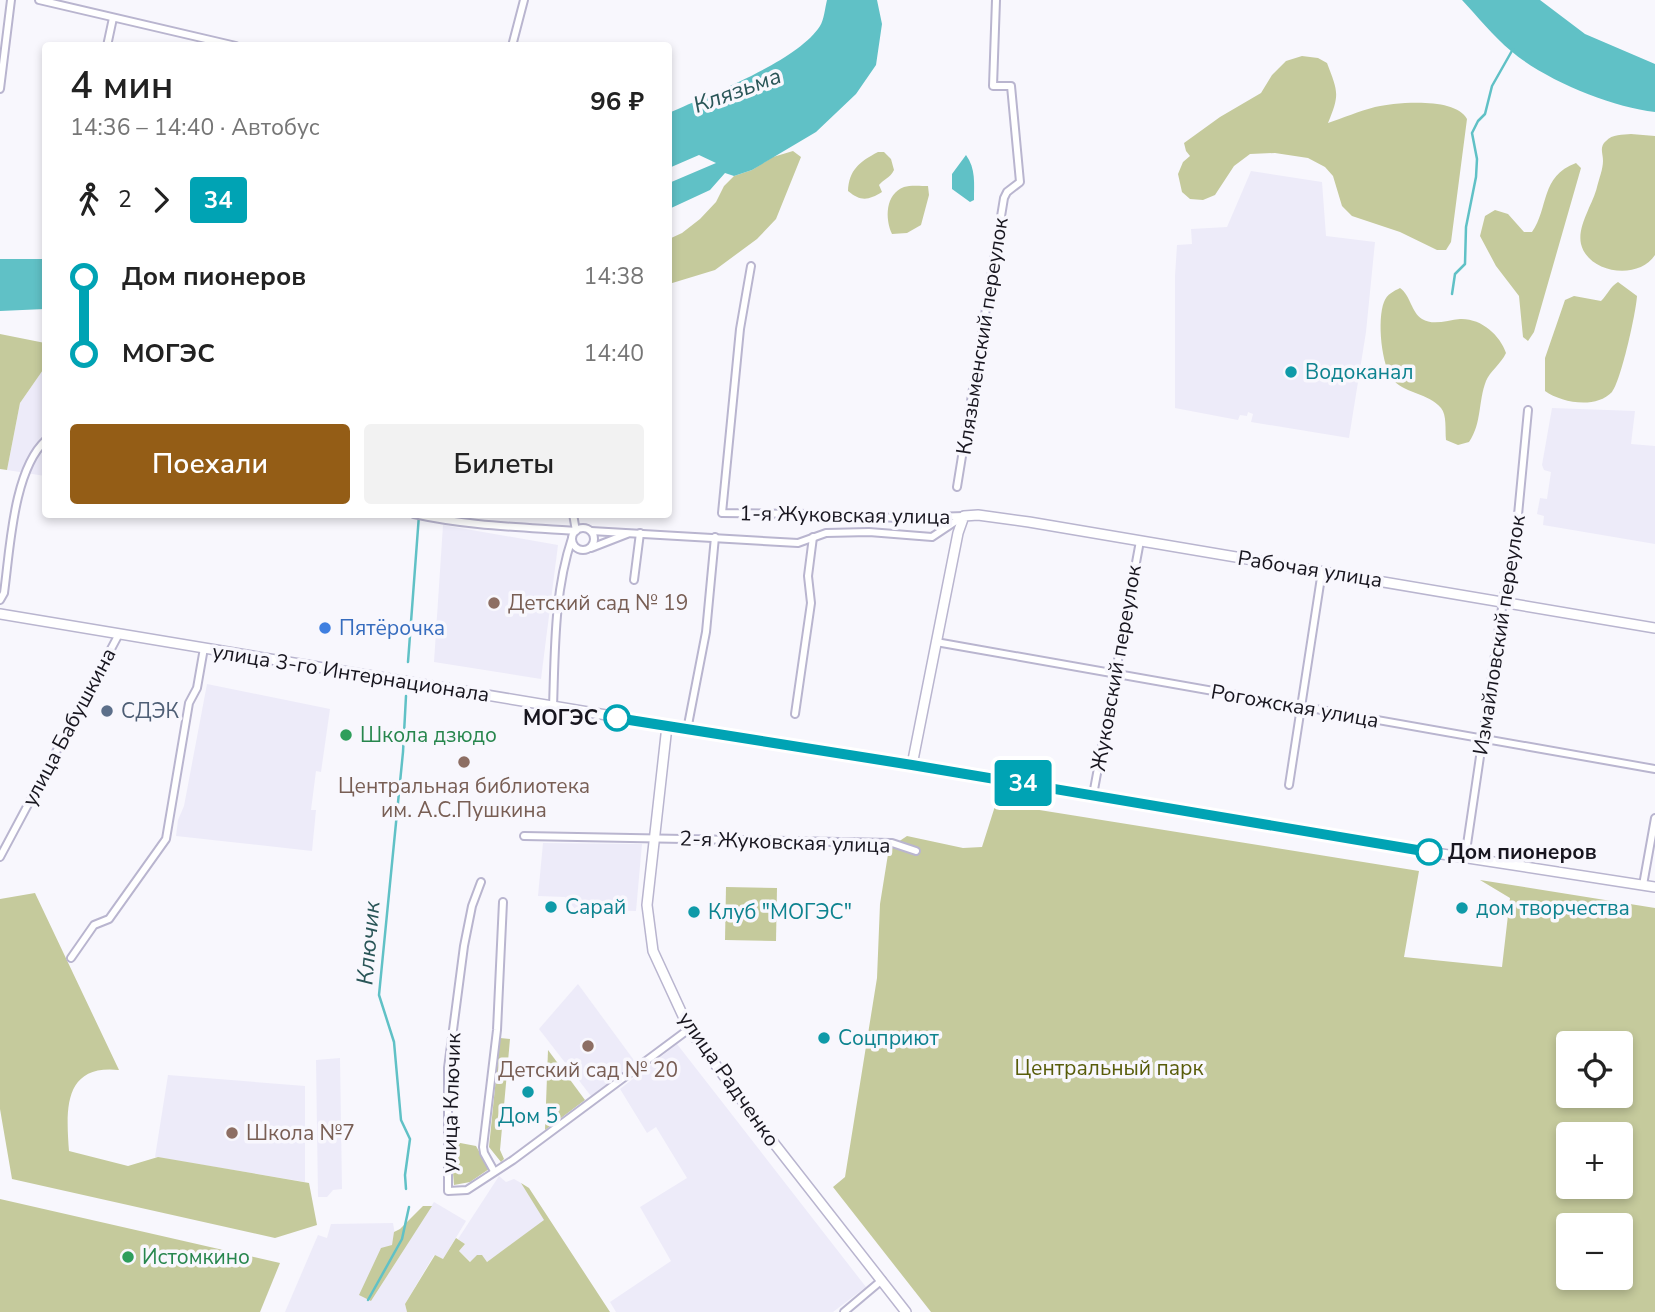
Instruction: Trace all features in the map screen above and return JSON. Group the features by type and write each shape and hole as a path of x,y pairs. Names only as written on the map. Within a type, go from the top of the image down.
{"main road":[{"name":"Рабочая улица","path":"964,516 978,515 1140,541 1655,628"},
{"path":"912,765 958,533 964,516"},
{"name":"улица 3-го Интернационала","path":"0,614 687,730 1655,887"},
{"name":"улица Радченко","path":"667,726 647,905 653,951 689,1029 773,1142 906,1312"}],"street":[{"path":"0,88 11,0"},
{"path":"39,0 218,42"},
{"path":"513,42 524,0"},
{"name":"Клязьменский переулок","path":"957,487 1004,198 1007,192 1020,182 1011,86 993,86 996,0"},
{"path":"108,42 113,18"},
{"name":"1-я Жуковская улица","path":"751,266 740,329 722,513 899,518 964,516"},
{"name":"Измайловский переулок","path":"1465,858 1503,601 1516,536 1528,410"},
{"path":"0,600 4,593 18,495 32,459 42,445"},
{"name":"1-я Жуковская улица","path":"591,531 798,543 826,533 869,532 932,537 964,516"},
{"path":"438,518 491,527 537,527 574,534"},
{"path":"573,518 573,545 579,550"},
{"path":"553,707 557,617 566,558 574,534 584,528 591,531 595,538 591,548"},
{"path":"566,558 579,550 636,533 634,580"},
{"path":"687,730 706,632 715,537"},
{"path":"794,714 811,603 808,576 813,537"},
{"name":"Жуковский переулок","path":"1093,795 1140,541"},
{"path":"1289,785 1322,571"},
{"name":"улица Бабушкина","path":"0,857 119,634"},
{"name":"Рогожская улица","path":"936,642 1655,769"},
{"path":"71,958 94,925 109,919 166,839 189,703 197,688 204,648"},
{"path":"1643,885 1655,818"},
{"name":"2-я Жуковская улица","path":"524,836 892,843 916,851"},
{"name":"улица Ключик","path":"481,882 472,906 464,946 448,1068 448,1191 467,1190 513,1160 689,1029"},
{"name":"улица Ключик","path":"494,1171 483,1147 497,1030 503,902"},
{"path":"844,1312 882,1280"}],"shaded area":[{"path":"1251,171 1322,182 1326,236 1375,242 1366,332 1349,438 1251,422 1253,414 1248,412 1247,416 1240,415 1238,420 1175,408 1177,245 1192,244 1191,229 1227,227"},
{"path":"42,371 42,476 7,470 20,403"},
{"path":"1552,408 1635,411 1631,444 1655,446 1655,544 1543,525 1544,516 1537,514 1540,498 1547,499 1551,472 1544,470 1542,465"},
{"name":"Детский сад № 19","path":"443,525 558,545 541,679 434,662"},
{"path":"207,684 330,709 321,772 316,771 311,810 316,810 312,851 176,836"},
{"path":"543,843 642,844 636,911 576,910 565,897 538,896"},
{"name":"Детский сад № 20","path":"578,984 636,1063 591,1096 539,1029"},
{"path":"677,1044 866,1287 833,1312 616,1312 610,1302 671,1261 640,1207 687,1178 656,1127 647,1133 620,1089"},
{"path":"340,1058 342,1189 333,1190 327,1197 318,1197 316,1060"},
{"name":"Школа №7","path":"168,1075 305,1086 305,1182 155,1157"},
{"path":"499,1176 506,1182 514,1179 521,1183 545,1220 487,1262 481,1255 471,1262 459,1251 465,1244 458,1239"},
{"path":"434,1202 466,1221 443,1259 434,1255 405,1304 407,1312 285,1312 318,1235 327,1238 331,1224 393,1223 395,1235 371,1301"}],"green space":[{"path":"1302,56 1318,58 1327,63 1336,93 1328,123 1375,107 1411,103 1451,107 1467,119 1451,242 1446,250 1437,250 1400,232 1352,216 1342,206 1333,176 1325,167 1308,158 1275,153 1250,154 1234,166 1215,195 1203,200 1190,199 1182,192 1178,174 1183,162 1190,156 1184,143 1220,117 1261,93 1272,75 1286,61"},
{"path":"1631,134 1655,136 1655,255 1647,263 1626,271 1603,267 1593,262 1585,254 1580,237 1602,171 1603,146 1611,137"},
{"path":"793,151 801,157 776,219 757,239 715,270 672,283 672,238 700,219 734,176 752,170 773,157"},
{"path":"878,152 884,152 891,159 894,170 879,185 882,192 869,198 857,197 848,191 850,177 860,163"},
{"path":"1576,163 1581,168 1534,332 1528,341 1523,337 1519,296 1496,266 1480,236 1485,216 1495,210 1508,214 1524,232 1532,232 1556,176"},
{"path":"928,186 929,195 921,225 907,233 892,234 888,208 893,195 904,187"},
{"path":"1618,282 1637,296 1624,361 1612,392 1597,401 1579,402 1560,399 1545,391 1545,358 1565,300 1574,296 1601,301"},
{"path":"1400,288 1422,319 1436,322 1460,319 1475,321 1489,329 1503,346 1506,353 1486,381 1478,420 1469,442 1458,445 1446,440 1445,419 1441,408 1430,399 1399,385 1390,374 1383,354 1382,310 1387,297"},
{"path":"0,334 42,342 42,371 20,403 7,470 0,469"},
{"name":"Центральный парк","path":"996,803 1419,871 1404,957 1502,967 1510,898 1480,880 1655,908 1655,1312 931,1312 833,1187 845,1177 877,978 880,904 889,848 907,836 963,848 982,847"},
{"path":"726,887 777,888 776,941 725,940"},
{"path":"35,893 119,1070 101,1070 87,1074 78,1082 69,1106 69,1151 128,1166 158,1157 309,1183 317,1225 275,1238 12,1179 0,1109 0,899"},
{"path":"500,1038 510,1039 500,1150 504,1159 501,1162 489,1147"},
{"path":"548,1050 585,1100 545,1130"},
{"path":"455,1142 476,1146 489,1169 470,1182 454,1185 451,1148"},
{"path":"521,1183 529,1188 610,1312 407,1312 405,1304 435,1255 443,1259 456,1238 465,1244 459,1251 470,1262 477,1255 482,1255 487,1262 544,1220"},
{"name":"Истомкино","path":"0,1199 280,1263 260,1312 0,1312"},
{"path":"423,1206 432,1206 371,1301 359,1295 381,1248 392,1245 394,1232"}],"water":[{"name":"Клязьма","path":"827,0 877,0 882,24 876,65 856,94 816,132 752,170 734,176 725,173 710,190 672,208 672,182 716,163 699,155 672,167 672,112 772,65 809,39 820,26"},
{"path":"1462,0 1540,0 1585,34 1655,64 1655,112 1599,98 1542,72 1504,45"},
{"path":"966,155 974,176 974,200 970,202 952,189 952,174"},
{"path":"0,259 42,259 42,309 0,311"}],"waterway":[{"path":"1452,294 1455,274 1465,264 1466,227 1476,177 1477,159 1472,133 1485,114 1492,86 1513,49"},
{"name":"Ключик","path":"408,662 419,518"},
{"name":"Ключик","path":"406,696 379,995 394,1042 401,1120 410,1139 405,1175 406,1189"},
{"name":"Ключик","path":"368,1300 402,1239 409,1207"}],"bus line":[{"name":"34","path":"617,718 1429,852"}],"place":[{"name":"Водоканал","path":"1291,372"},
{"name":"Детский сад № 19","path":"494,603"},
{"name":"Пятёрочка","path":"325,628"},
{"name":"СДЭК","path":"107,711"},
{"name":"МОГЭС","path":"617,718"},
{"name":"Школа дзюдо","path":"346,735"},
{"name":"Центральная библиотека им. А.С.Пушкина","path":"464,762"},
{"name":"Дом пионеров","path":"1429,852"},
{"name":"Сарай","path":"551,907"},
{"name":"дом творчества","path":"1462,908"},
{"name":"Клуб \"МОГЭС\"","path":"694,912"},
{"name":"Соцприют","path":"824,1038"},
{"name":"Детский сад № 20","path":"588,1046"},
{"name":"Дом 5","path":"528,1092"},
{"name":"Школа №7","path":"232,1133"},
{"name":"Истомкино","path":"128,1257"}]}
